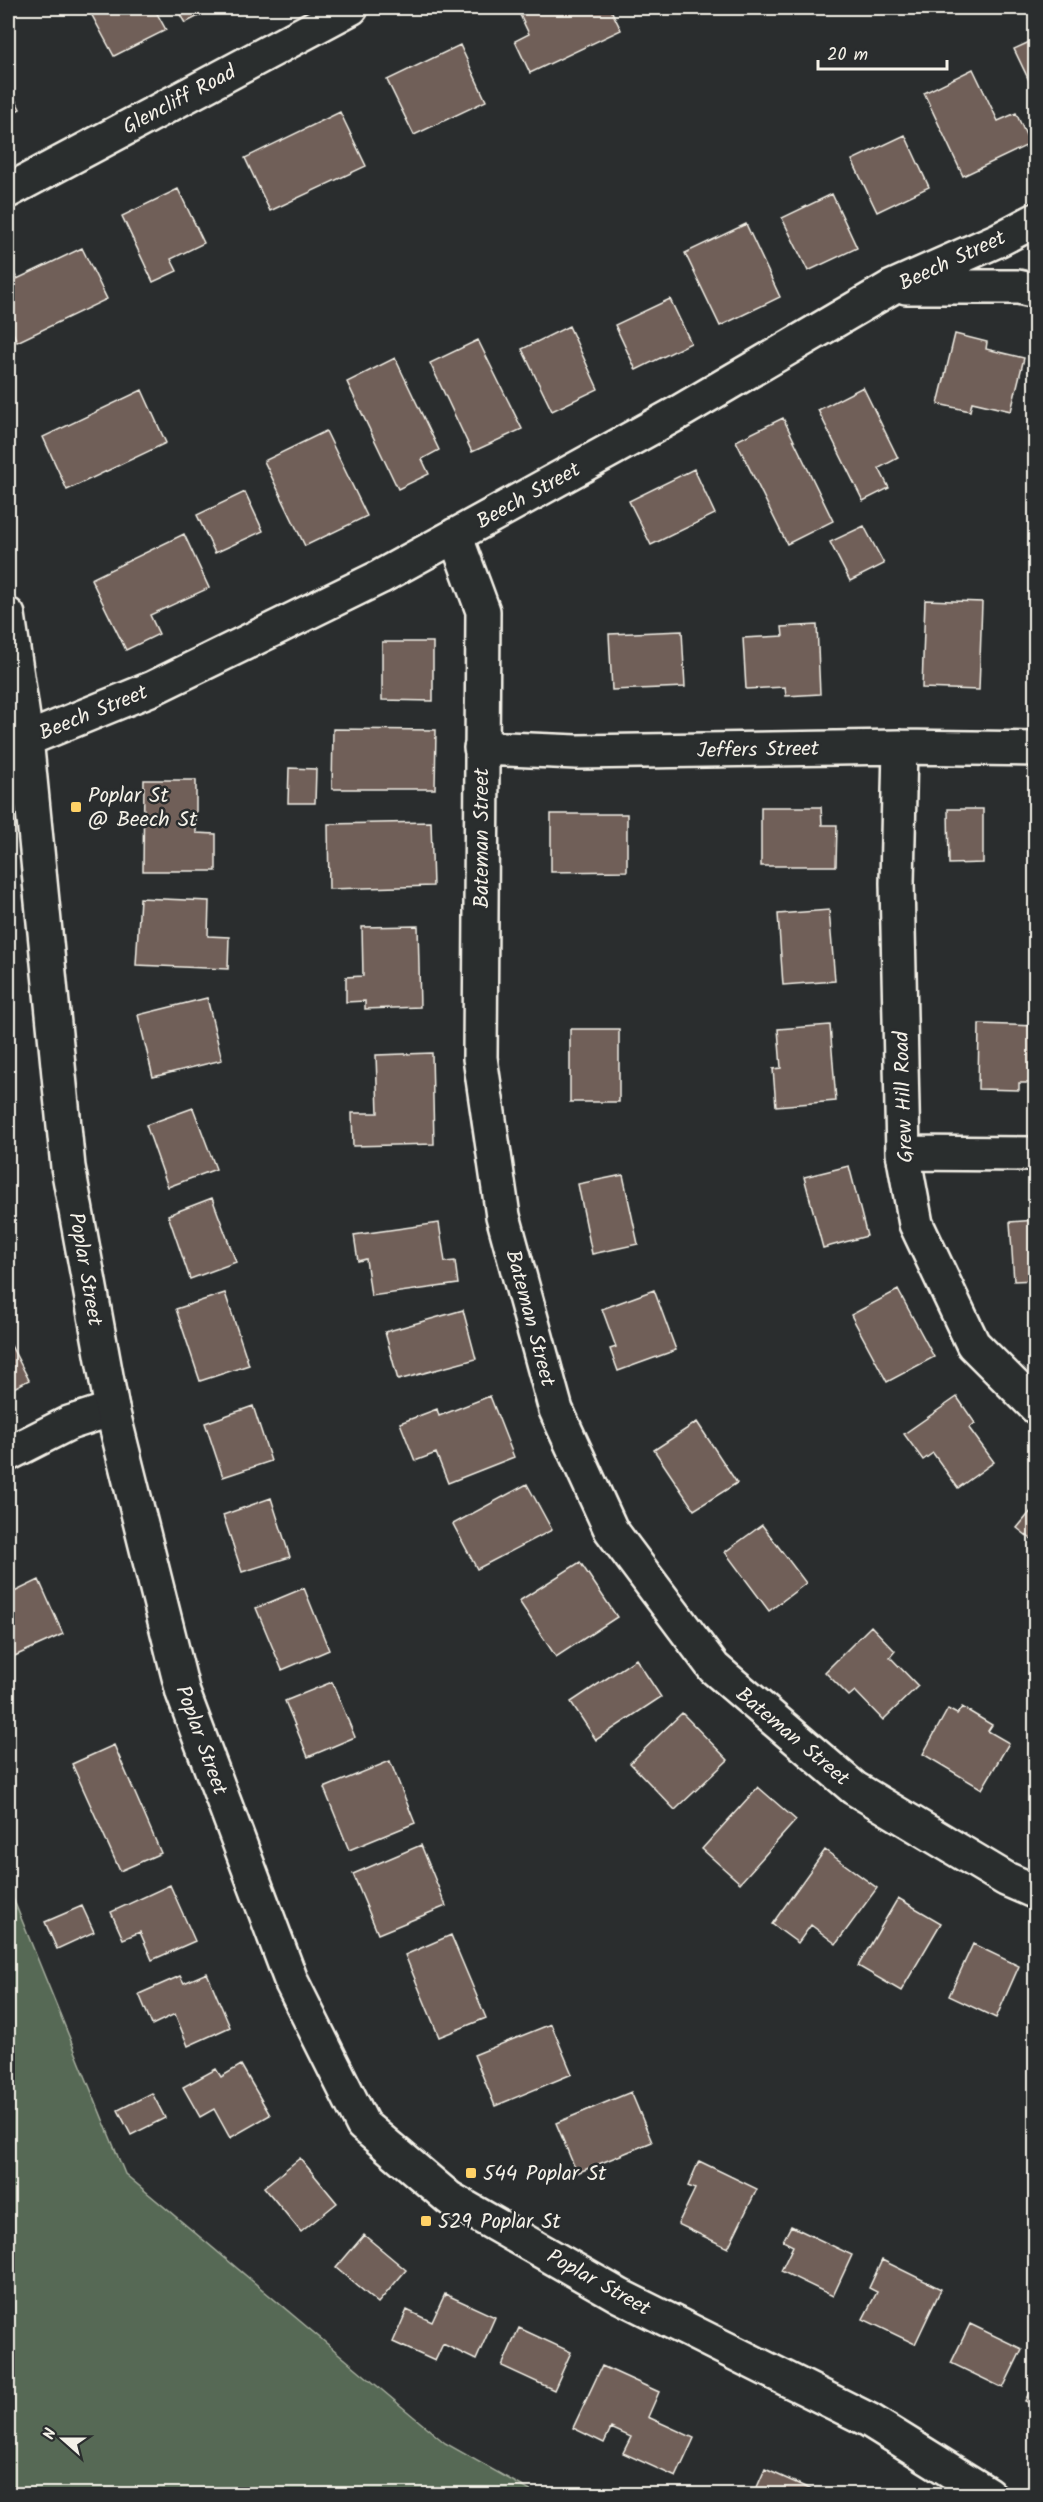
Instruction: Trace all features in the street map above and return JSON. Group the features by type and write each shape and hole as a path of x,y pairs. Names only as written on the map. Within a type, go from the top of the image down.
{"street":[{"name":"Glencliff Road","path":"8,191 351,8"},
{"name":"Beech Street","path":"17,742 153,688 380,577 676,414 892,287 998,240 1035,220"},
{"path":"892,287 1018,286 1035,291"},
{"name":"Bateman Street","path":"455,535 483,611 480,1058 503,1216 556,1410 610,1530 714,1668 854,1788 1006,1879 1035,1892"},
{"name":"Poplar Street","path":"8,615 17,742 68,1167 112,1409 183,1693 292,1983 363,2125 449,2198 620,2296 868,2420 988,2494"},
{"name":"Jeffers Street","path":"481,748 576,752 900,747 1035,749"},
{"name":"Grew Hill Road","path":"900,747 897,883 903,1153 916,1224 973,1344 1035,1407"},
{"path":"903,1153 1035,1154"},
{"path":"8,1454 69,1423 112,1409"}],"green space":[{"path":"8,1886 125,2174 445,2443 536,2494 8,2494"}],"building":[{"path":"88,8 154,8 166,30 114,56"},
{"path":"176,8 214,8 185,23"},
{"path":"537,8 610,8 621,30 530,73 515,41 529,34 520,15"},
{"path":"1036,39 1036,95 1014,49"},
{"path":"460,45 486,101 414,135 387,80"},
{"path":"973,69 998,121 1016,113 1030,144 963,176 924,93"},
{"path":"8,86 20,109 8,116"},
{"path":"340,112 366,166 270,211 245,158"},
{"path":"905,135 929,187 877,212 852,160"},
{"path":"178,189 204,243 171,259 177,271 153,282 122,216"},
{"path":"832,194 857,248 808,271 782,218"},
{"path":"746,224 780,297 720,326 685,253"},
{"path":"82,248 107,299 17,342 8,321 8,268 11,266 17,279"},
{"path":"670,299 691,343 636,370 615,325"},
{"path":"569,326 598,389 552,411 522,349"},
{"path":"955,334 987,342 986,349 1024,358 1011,411 972,402 970,411 938,404"},
{"path":"478,340 522,429 472,452 430,363"},
{"path":"395,358 439,450 422,459 429,474 398,489 347,382"},
{"path":"863,387 898,458 879,468 889,488 863,501 818,410"},
{"path":"142,390 166,443 67,490 43,437"},
{"path":"783,418 833,521 787,544 736,441"},
{"path":"326,431 367,516 305,546 264,461"},
{"path":"694,469 715,514 651,545 629,501"},
{"path":"245,492 263,531 215,553 197,515"},
{"path":"864,526 884,564 850,581 830,542"},
{"path":"184,534 209,588 150,615 159,634 126,650 91,579"},
{"path":"925,600 982,602 979,690 922,688"},
{"path":"817,625 820,694 786,696 785,687 746,689 743,638 783,636 782,627"},
{"path":"682,631 685,687 612,690 609,634"},
{"path":"382,642 433,642 433,701 382,700"},
{"path":"333,729 436,730 435,789 332,789"},
{"path":"289,768 316,769 315,803 288,803"},
{"path":"144,780 196,780 196,833 216,834 216,871 143,871"},
{"path":"761,807 821,807 822,825 837,825 836,866 761,866"},
{"path":"948,809 983,809 983,863 949,864"},
{"path":"551,814 627,814 627,871 551,872"},
{"path":"431,822 433,886 329,889 328,824"},
{"path":"140,898 209,901 208,936 229,937 228,969 136,965"},
{"path":"829,910 835,981 783,985 778,914"},
{"path":"418,926 420,1007 365,1009 365,1001 346,1002 346,977 363,976 362,927"},
{"path":"207,998 222,1060 153,1077 138,1015"},
{"path":"979,1024 1036,1026 1036,1083 1019,1083 1019,1090 978,1089"},
{"path":"830,1025 836,1101 776,1106 773,1069 781,1068 778,1029"},
{"path":"570,1029 619,1029 619,1102 570,1102"},
{"path":"432,1053 434,1144 353,1146 352,1113 378,1113 376,1055"},
{"path":"193,1108 216,1169 168,1187 146,1125"},
{"path":"849,1166 867,1236 823,1248 804,1177"},
{"path":"623,1175 638,1244 592,1254 578,1184"},
{"path":"212,1198 236,1262 190,1279 168,1215"},
{"path":"1036,1220 1036,1280 1014,1281 1010,1222"},
{"path":"439,1223 445,1262 455,1261 458,1284 371,1296 366,1259 358,1261 354,1235"},
{"path":"654,1290 676,1350 618,1371 610,1349 616,1347 602,1309"},
{"path":"898,1290 934,1357 887,1382 851,1315"},
{"path":"225,1293 249,1365 200,1381 176,1309"},
{"path":"463,1310 476,1359 398,1380 385,1332"},
{"path":"8,1340 29,1380 8,1391"},
{"path":"490,1396 514,1457 448,1483 436,1453 415,1461 400,1423 437,1409 439,1416"},
{"path":"957,1397 975,1423 969,1428 994,1462 958,1488 933,1453 923,1460 904,1434"},
{"path":"253,1406 271,1461 223,1477 205,1423"},
{"path":"697,1422 737,1483 694,1510 654,1450"},
{"path":"527,1484 552,1530 477,1569 453,1524"},
{"path":"271,1498 290,1557 242,1572 223,1515"},
{"path":"1036,1505 1036,1543 1017,1528"},
{"path":"762,1525 806,1583 769,1611 725,1552"},
{"path":"580,1562 617,1617 556,1657 519,1601"},
{"path":"39,1580 63,1634 8,1659 8,1595"},
{"path":"304,1588 329,1650 282,1670 256,1608"},
{"path":"871,1626 895,1651 890,1657 918,1686 883,1720 855,1691 849,1696 825,1672"},
{"path":"636,1659 661,1697 596,1740 571,1702"},
{"path":"332,1682 355,1737 308,1757 285,1701"},
{"path":"962,1707 992,1725 988,1731 1009,1743 982,1789 923,1754 948,1709 957,1714"},
{"path":"682,1713 728,1760 675,1810 630,1763"},
{"path":"114,1745 161,1853 120,1871 72,1764"},
{"path":"390,1761 415,1823 349,1850 324,1788"},
{"path":"758,1787 796,1820 740,1883 702,1849"},
{"path":"421,1845 446,1906 378,1934 353,1874"},
{"path":"825,1850 877,1888 836,1944 811,1925 798,1943 772,1924"},
{"path":"170,1885 195,1941 152,1960 140,1932 123,1939 111,1912"},
{"path":"898,1898 941,1923 901,1991 858,1966"},
{"path":"82,1906 94,1932 57,1949 45,1922"},
{"path":"451,1935 486,2018 439,2037 405,1955"},
{"path":"973,1944 1019,1966 996,2018 949,1996"},
{"path":"207,1973 230,2027 188,2046 175,2014 152,2025 139,1994 180,1976 184,1983"},
{"path":"551,2024 572,2074 495,2106 474,2055"},
{"path":"241,2065 270,2115 230,2138 214,2109 200,2117 183,2087 216,2069 221,2077"},
{"path":"631,2092 652,2142 577,2173 556,2123"},
{"path":"152,2093 165,2118 131,2135 118,2110"},
{"path":"300,2158 337,2203 301,2232 264,2187"},
{"path":"699,2161 757,2189 728,2248 678,2224 695,2189 688,2186"},
{"path":"791,2226 852,2255 833,2296 781,2271 793,2246 783,2241"},
{"path":"364,2235 406,2270 378,2303 336,2268"},
{"path":"882,2260 941,2289 915,2344 863,2319 877,2292 869,2288"},
{"path":"445,2294 495,2317 476,2360 443,2344 435,2361 393,2342 407,2310 432,2322"},
{"path":"970,2324 1022,2349 1003,2388 951,2363"},
{"path":"519,2328 571,2352 554,2390 502,2366"},
{"path":"602,2366 659,2392 648,2417 694,2438 676,2477 623,2453 631,2437 611,2428 604,2443 573,2428"},
{"path":"1036,2380 1036,2406 1025,2401"},
{"path":"765,2469 821,2494 754,2494"}],"place":[{"name":"Poplar St @ Beech St","path":"76,807"},
{"name":"544 Poplar St","path":"471,2173"},
{"name":"529 Poplar St","path":"426,2221"}]}
